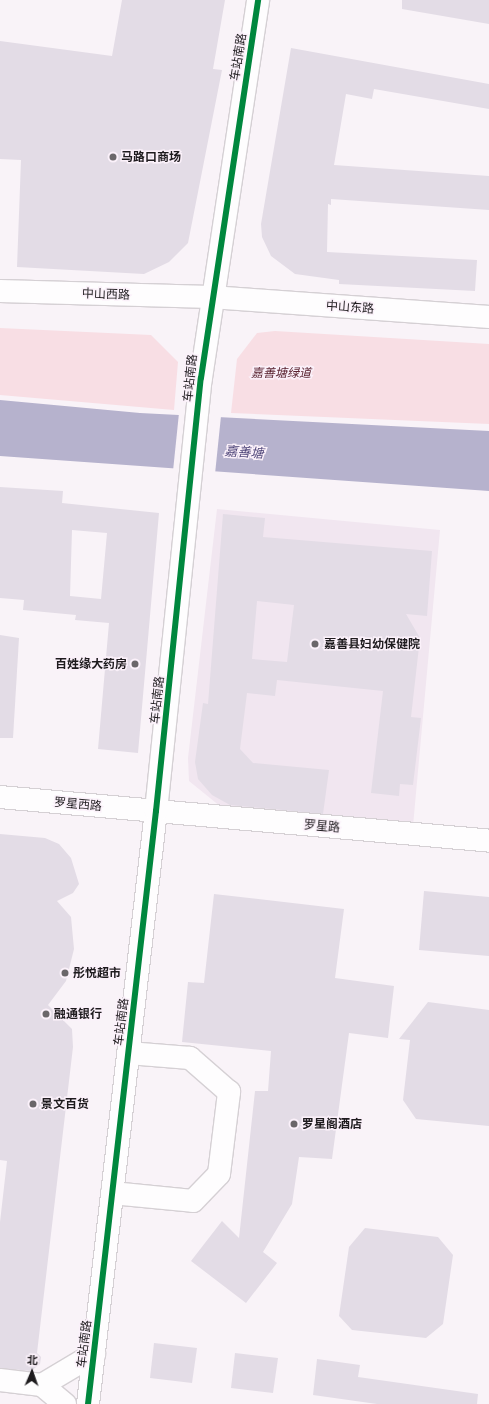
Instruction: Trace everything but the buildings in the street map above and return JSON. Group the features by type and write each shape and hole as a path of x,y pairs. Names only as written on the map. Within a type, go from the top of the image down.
{"street":[{"name":"车站南路","path":"88,1404 156,811 201,378 211,297 258,0"},
{"name":"中山西路","path":"0,291 211,297"},
{"name":"中山东路","path":"211,297 489,317"},
{"name":"罗星西路","path":"0,797 156,811"},
{"name":"罗星路","path":"156,811 489,841"},
{"path":"112,1193 193,1201 219,1174 229,1092 190,1058 128,1053"},
{"path":"42,1385 94,1354"},
{"path":"0,1380 42,1385 65,1404"}],"shaded area":[{"name":"嘉善县妇幼保健院","path":"217,509 440,530 413,826 226,811 189,781 188,758"}],"green space":[{"path":"0,328 151,335 178,362 174,410 0,395"},
{"name":"嘉善塘绿道","path":"275,331 489,344 489,424 231,413 237,359 257,333"}],"water":[{"name":"嘉善塘","path":"0,400 140,413 489,431 489,491 0,456"}],"pier":[{"path":"179,413 221,416 215,474 173,471"}],"cycle path":[{"path":"88,1404 156,811 201,378 258,0"}],"place":[{"name":"马路口商场","path":"113,157"},
{"name":"嘉善县妇幼保健院","path":"315,644"},
{"name":"百姓缘大药房","path":"135,664"},
{"name":"彤悦超市","path":"65,973"},
{"name":"融通银行","path":"46,1014"},
{"name":"景文百货","path":"33,1104"},
{"name":"罗星阁酒店","path":"294,1124"}]}
